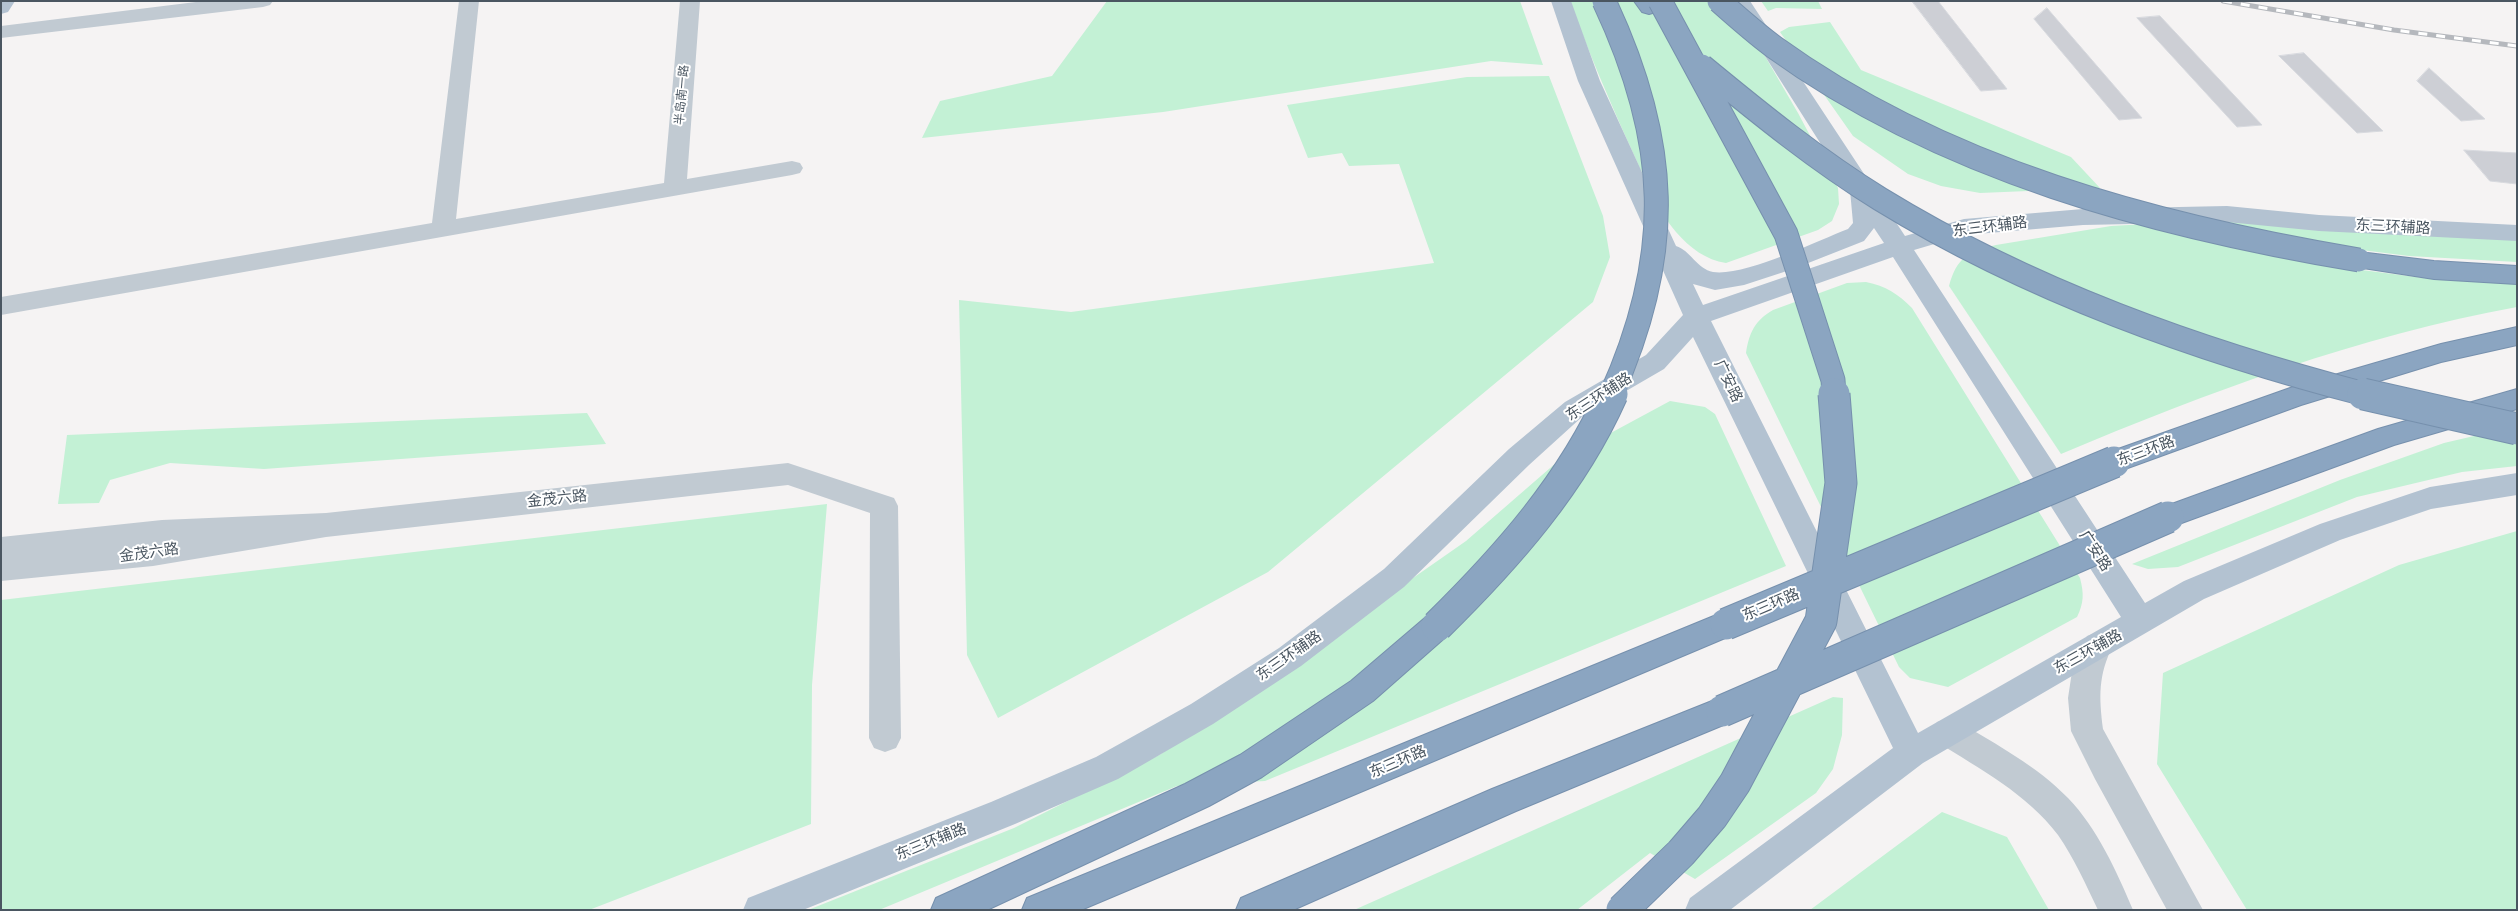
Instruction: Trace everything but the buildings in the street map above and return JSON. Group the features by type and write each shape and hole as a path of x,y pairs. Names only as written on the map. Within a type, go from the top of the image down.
{"highway":[{"path":"948,910 1197,795 1251,766 1362,691 1437,626 1499,564 1530,526 1592,438 1626,363 1639,326 1654,253 1658,195 1650,128 1639,87 1604,1"},
{"path":"1644,1 1696,60 1788,138 1867,191 1996,260 2107,310 2220,352 2356,393 2442,414 2517,428"},
{"path":"1622,910 1682,853 1726,797 1821,621 1841,483 1833,380 1786,234 1660,1"},
{"path":"1719,1 1776,48 1837,88 1925,134 1985,160 2072,192 2160,219 2291,250 2434,270 2517,275"},
{"name":"东三环路","path":"1039,910 2114,462 2293,397 2441,353 2517,336"},
{"path":"1253,910 1504,800 1722,710 2168,517 2388,436 2517,398"}],"main road":[{"path":"1,8 5,1"},
{"name":"广安路","path":"1562,1 1589,81 1696,317 1912,753"},
{"name":"广安路","path":"1740,1 1897,247 2141,622"},
{"path":"1663,244 1680,263 1699,277 1716,281 1738,278 1856,235 1865,224 1860,189"},
{"name":"东三环辅路","path":"760,910 1004,813 1107,768 1202,714 1290,657 1394,578 1519,457 1553,427 1574,409 1655,362 1696,317 1897,247 1964,227 2083,216 2227,214 2319,223 2517,233"},
{"name":"东三环辅路","path":"1702,910 1912,753 2194,590 2330,532 2430,498 2517,484"}],"street":[{"path":"1,32 213,5 263,1"},
{"path":"443,228 469,1"},
{"name":"半岛南一路","path":"675,188 690,1"},
{"path":"1,306 792,168"},
{"name":"金茂六路","path":"1,549 162,532 326,524 788,474 884,506 886,738"},
{"name":"金茂六路","path":"1,570 153,554 326,524"},
{"path":"2098,645 2088,666 2084,698 2088,731 2106,768 2186,910"},
{"path":"1948,732 2002,766 2048,800 2069,824 2116,910"}],"green space":[{"path":"1107,1 1520,1 1543,65 1491,61 1163,112 922,138 940,101 1052,76"},
{"path":"1570,1 1733,1 1798,113 1838,188 1839,204 1832,221 1818,230 1726,263 1705,256 1681,238 1664,215 1634,155 1600,79"},
{"path":"1761,1 1818,1 1822,9 1776,8 1768,11"},
{"path":"1830,22 1861,70 2071,157 2100,188 1980,193 1941,186 1908,174 1853,136 1780,32 1789,27"},
{"path":"1549,76 1603,216 1610,257 1593,302 1268,572 998,718 967,655 959,300 1071,312 1434,263 1399,164 1349,166 1342,153 1308,158 1287,105 1467,77"},
{"path":"2234,219 2517,239 2517,262 2409,256 2314,244 2315,264 2424,278 2517,283 2517,307 2400,333 2285,368 2172,409 2061,454 1949,286 1956,268 1965,257 1978,250 1996,245 2111,226"},
{"path":"1866,282 1891,291 1912,308 2080,578 2083,593 2077,617 1948,687 1910,678 1899,667 1746,353 1751,333 1757,323 1773,310 1847,283"},
{"path":"1670,401 1705,407 1715,414 1786,566 1265,781 1177,786 879,910 808,910 1014,828 1161,754 1466,541 1557,462"},
{"path":"587,413 606,444 264,469 170,463 110,480 99,503 58,504 67,435"},
{"path":"2517,426 2517,466 2462,472 2357,497 2178,567 2148,569 2132,564 2340,480 2444,443"},
{"path":"827,504 812,685 811,824 589,910 1,910 1,600"},
{"path":"2517,531 2517,910 2247,910 2157,764 2163,673 2399,565"},
{"path":"1833,697 1843,698 1842,735 1833,769 1816,793 1695,879 1650,853 1577,910 1354,910"},
{"path":"1942,812 2007,837 2049,910 1810,910"}],"railway":[{"path":"2223,1 2394,30 2517,46"}]}
